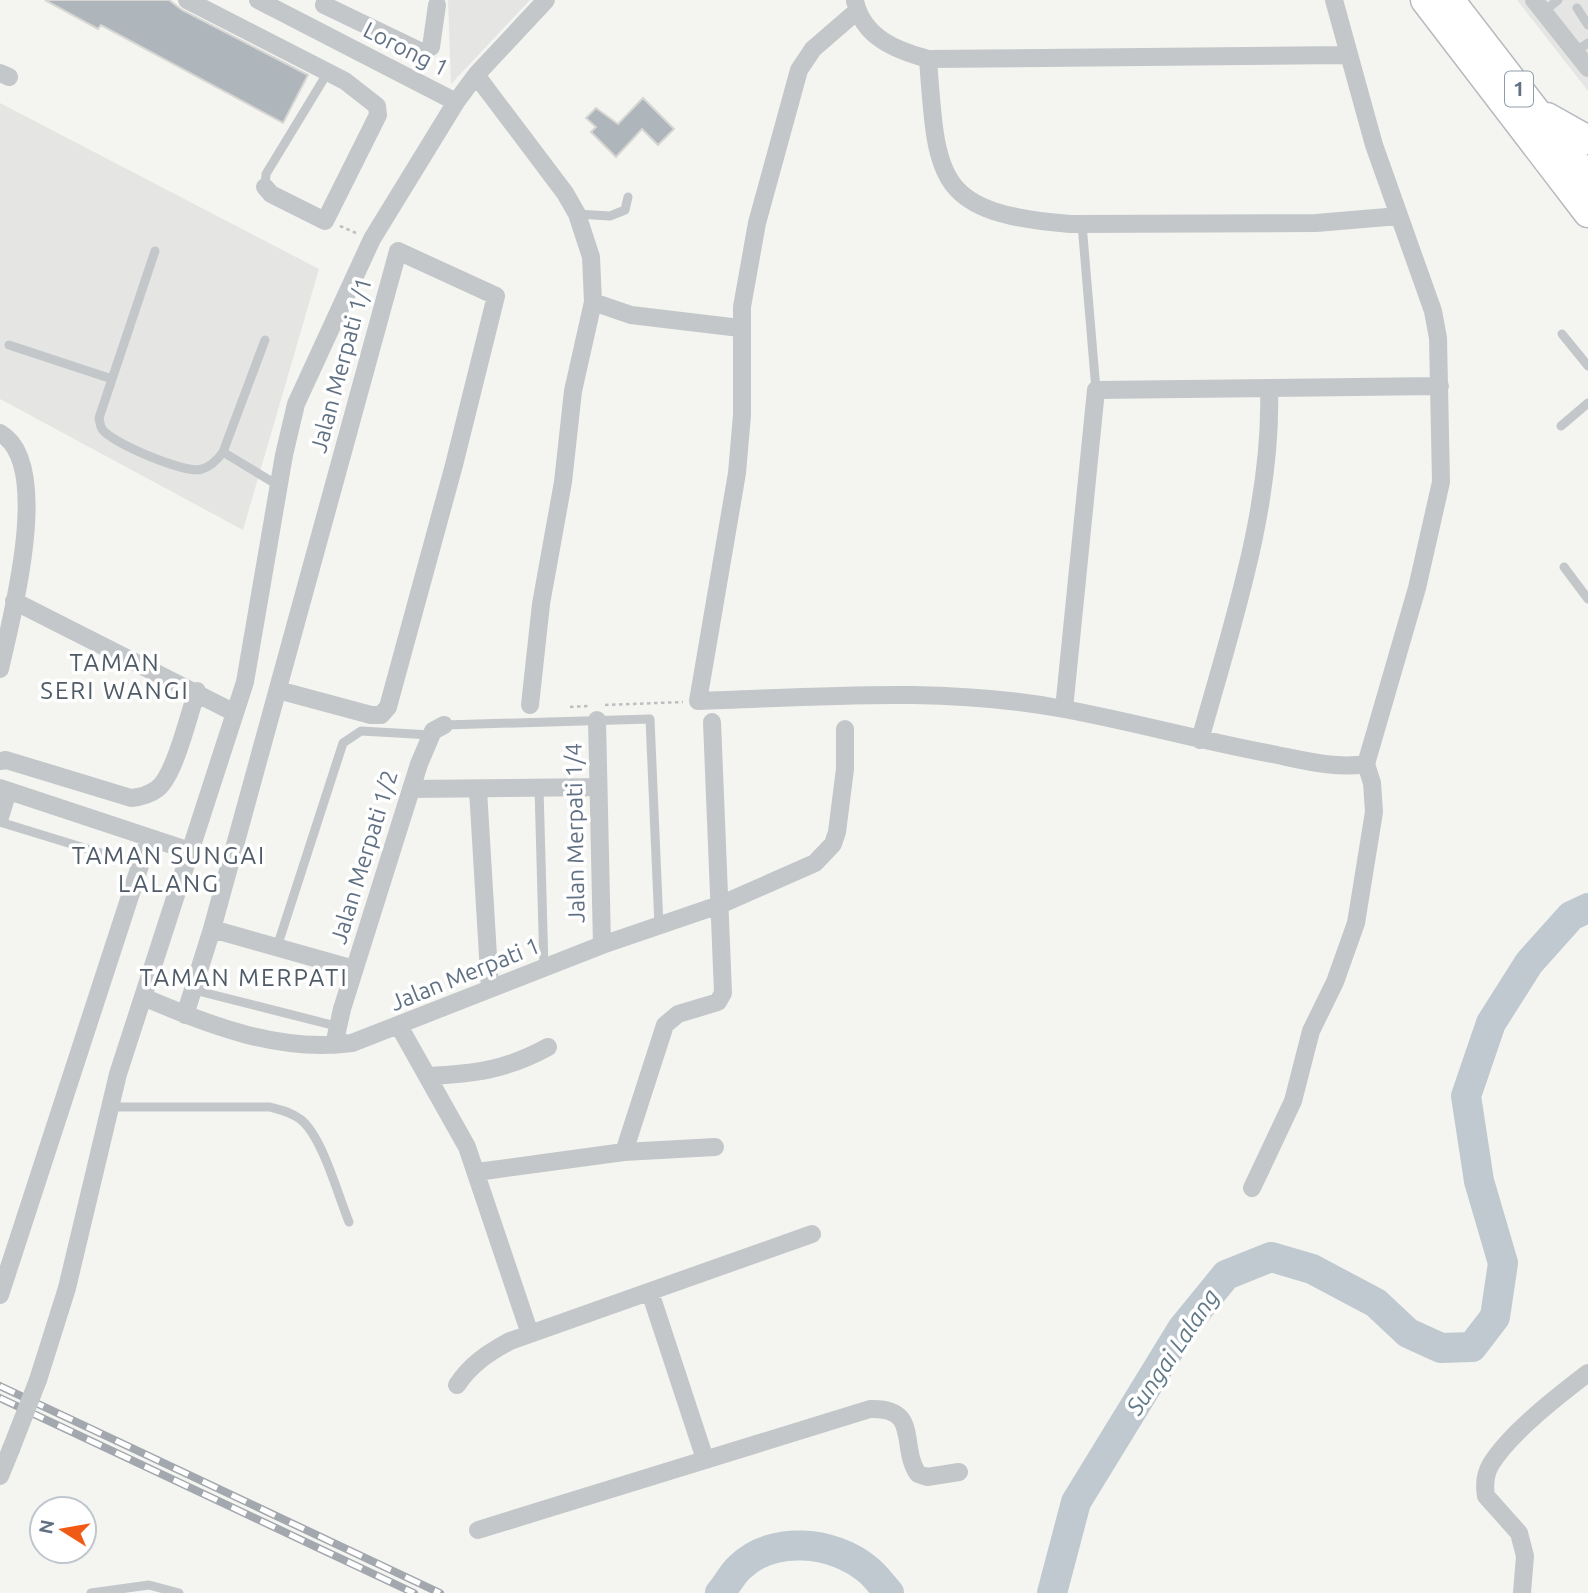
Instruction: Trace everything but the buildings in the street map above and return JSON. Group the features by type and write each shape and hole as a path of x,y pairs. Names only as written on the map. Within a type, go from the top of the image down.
{"main road":[{"name":"1","path":"1425,0 1588,213"},
{"name":"1","path":"1450,0 1588,179"},
{"path":"1535,111 1588,140"}],"street":[{"path":"187,0 345,81 371,98 377,106 378,115 326,220 271,194 265,187"},
{"name":"Lorong 1","path":"258,0 456,102"},
{"path":"0,1476 38,1380 67,1288 108,1107 251,658 279,486 296,404 372,239 456,102 476,75 546,0"},
{"path":"1252,1188 1289,1111 1311,1031 1335,982 1356,923 1374,812 1372,783 1366,764 1417,588 1441,482 1438,338 1433,311 1347,55 1334,0"},
{"path":"312,28 325,3 422,52 430,47 437,5"},
{"path":"1347,55 928,59 887,45 856,5 813,50 800,70 757,223 740,328 742,415 737,473 698,701 925,693 970,695 1064,709 1200,740 1336,766 1366,764"},
{"path":"1539,6 1582,47 1588,68"},
{"path":"345,81 360,52"},
{"path":"928,59 934,138 943,170 953,188 970,200 1022,219 1082,224 1316,223 1399,216"},
{"path":"476,75 548,167 578,214 591,257 593,302 573,391 563,482 541,604 530,705"},
{"path":"278,690 371,715 381,715 388,707 496,296 372,239"},
{"name":"Jalan Merpati 1/1","path":"185,1015 212,929 398,251"},
{"path":"593,302 631,315 740,328"},
{"path":"1064,709 1096,390 1440,386"},
{"path":"1200,740 1233,620 1263,485 1270,430 1269,388"},
{"path":"0,433 15,445 25,477 21,562 0,669"},
{"path":"15,601 197,691 235,713"},
{"path":"0,761 6,760 131,798 144,796 160,788 170,769 197,691"},
{"name":"Jalan Merpati 1/4","path":"596,711 602,945"},
{"path":"624,1152 665,1025 677,1014 718,1002 723,993 722,904 712,722"},
{"name":"Jalan Merpati 1/2","path":"334,1045 354,968 411,789 437,729"},
{"name":"Jalan Merpati 1","path":"143,998 253,1038 309,1045 352,1043 602,945 722,904 799,873 826,853 837,832 845,769 845,729"},
{"path":"411,789 597,787"},
{"path":"0,817 4,790 190,851"},
{"path":"478,790 490,989"},
{"path":"0,1295 149,838"},
{"path":"212,929 354,968"},
{"path":"400,1026 450,1115 477,1172 530,1334"},
{"path":"427,1076 480,1074 510,1065 548,1047"},
{"path":"477,1172 624,1152 715,1147"},
{"path":"457,1385 468,1368 482,1357 530,1334 812,1234"},
{"path":"650,1292 705,1459"},
{"path":"1522,1593 1525,1556 1519,1533 1486,1496 1485,1476 1492,1463 1514,1437 1588,1373"},
{"path":"478,1530 855,1411 887,1408 898,1414 918,1474 927,1477 958,1472"}],"lane":[{"path":"1539,6 1558,0"},
{"path":"1577,8 1588,25"},
{"path":"265,187 266,174 328,72"},
{"path":"578,214 619,215 625,211 628,197"},
{"path":"1082,224 1096,390"},
{"path":"155,251 99,418 102,429 112,438 182,469 201,470 216,461 223,452 265,340"},
{"path":"1562,334 1588,366"},
{"path":"9,345 112,379"},
{"path":"1560,426 1588,403"},
{"path":"223,452 279,486"},
{"path":"1564,567 1588,599"},
{"path":"277,947 342,743 351,735 361,731 437,729 596,711 650,719 653,722 659,926"},
{"path":"540,788 544,968"},
{"path":"0,822 140,865"},
{"path":"194,990 337,1026"},
{"path":"108,1107 270,1107 288,1111 303,1121 314,1138 349,1222"},
{"path":"91,1593 149,1585 179,1593"}],"path":[{"path":"326,220 372,239"},
{"path":"562,707 596,711 698,701"}],"shaded area":[{"path":"448,0 530,0 451,84"},
{"path":"1517,0 1588,0 1588,91"},
{"path":"0,103 319,269 243,530 0,399"}],"waterway":[{"name":"Sungai Lalang","path":"1052,1593 1076,1502 1182,1329 1226,1275 1271,1257 1312,1269 1376,1303 1408,1333 1441,1348 1472,1347 1495,1317 1503,1263 1479,1181 1466,1096 1491,1023 1529,963 1571,916 1588,908"},
{"name":"Sungai Lalang","path":"720,1593 737,1570 754,1557 786,1546 821,1548 837,1552 870,1571 889,1593"}],"railway":[{"path":"0,1386 440,1593"},
{"path":"0,1398 414,1593"}],"district":[{"name":"TAMAN SERI WANGI","path":"115,677"},
{"name":"TAMAN SUNGAI LALANG","path":"169,870"},
{"name":"TAMAN MERPATI","path":"244,978"}]}
